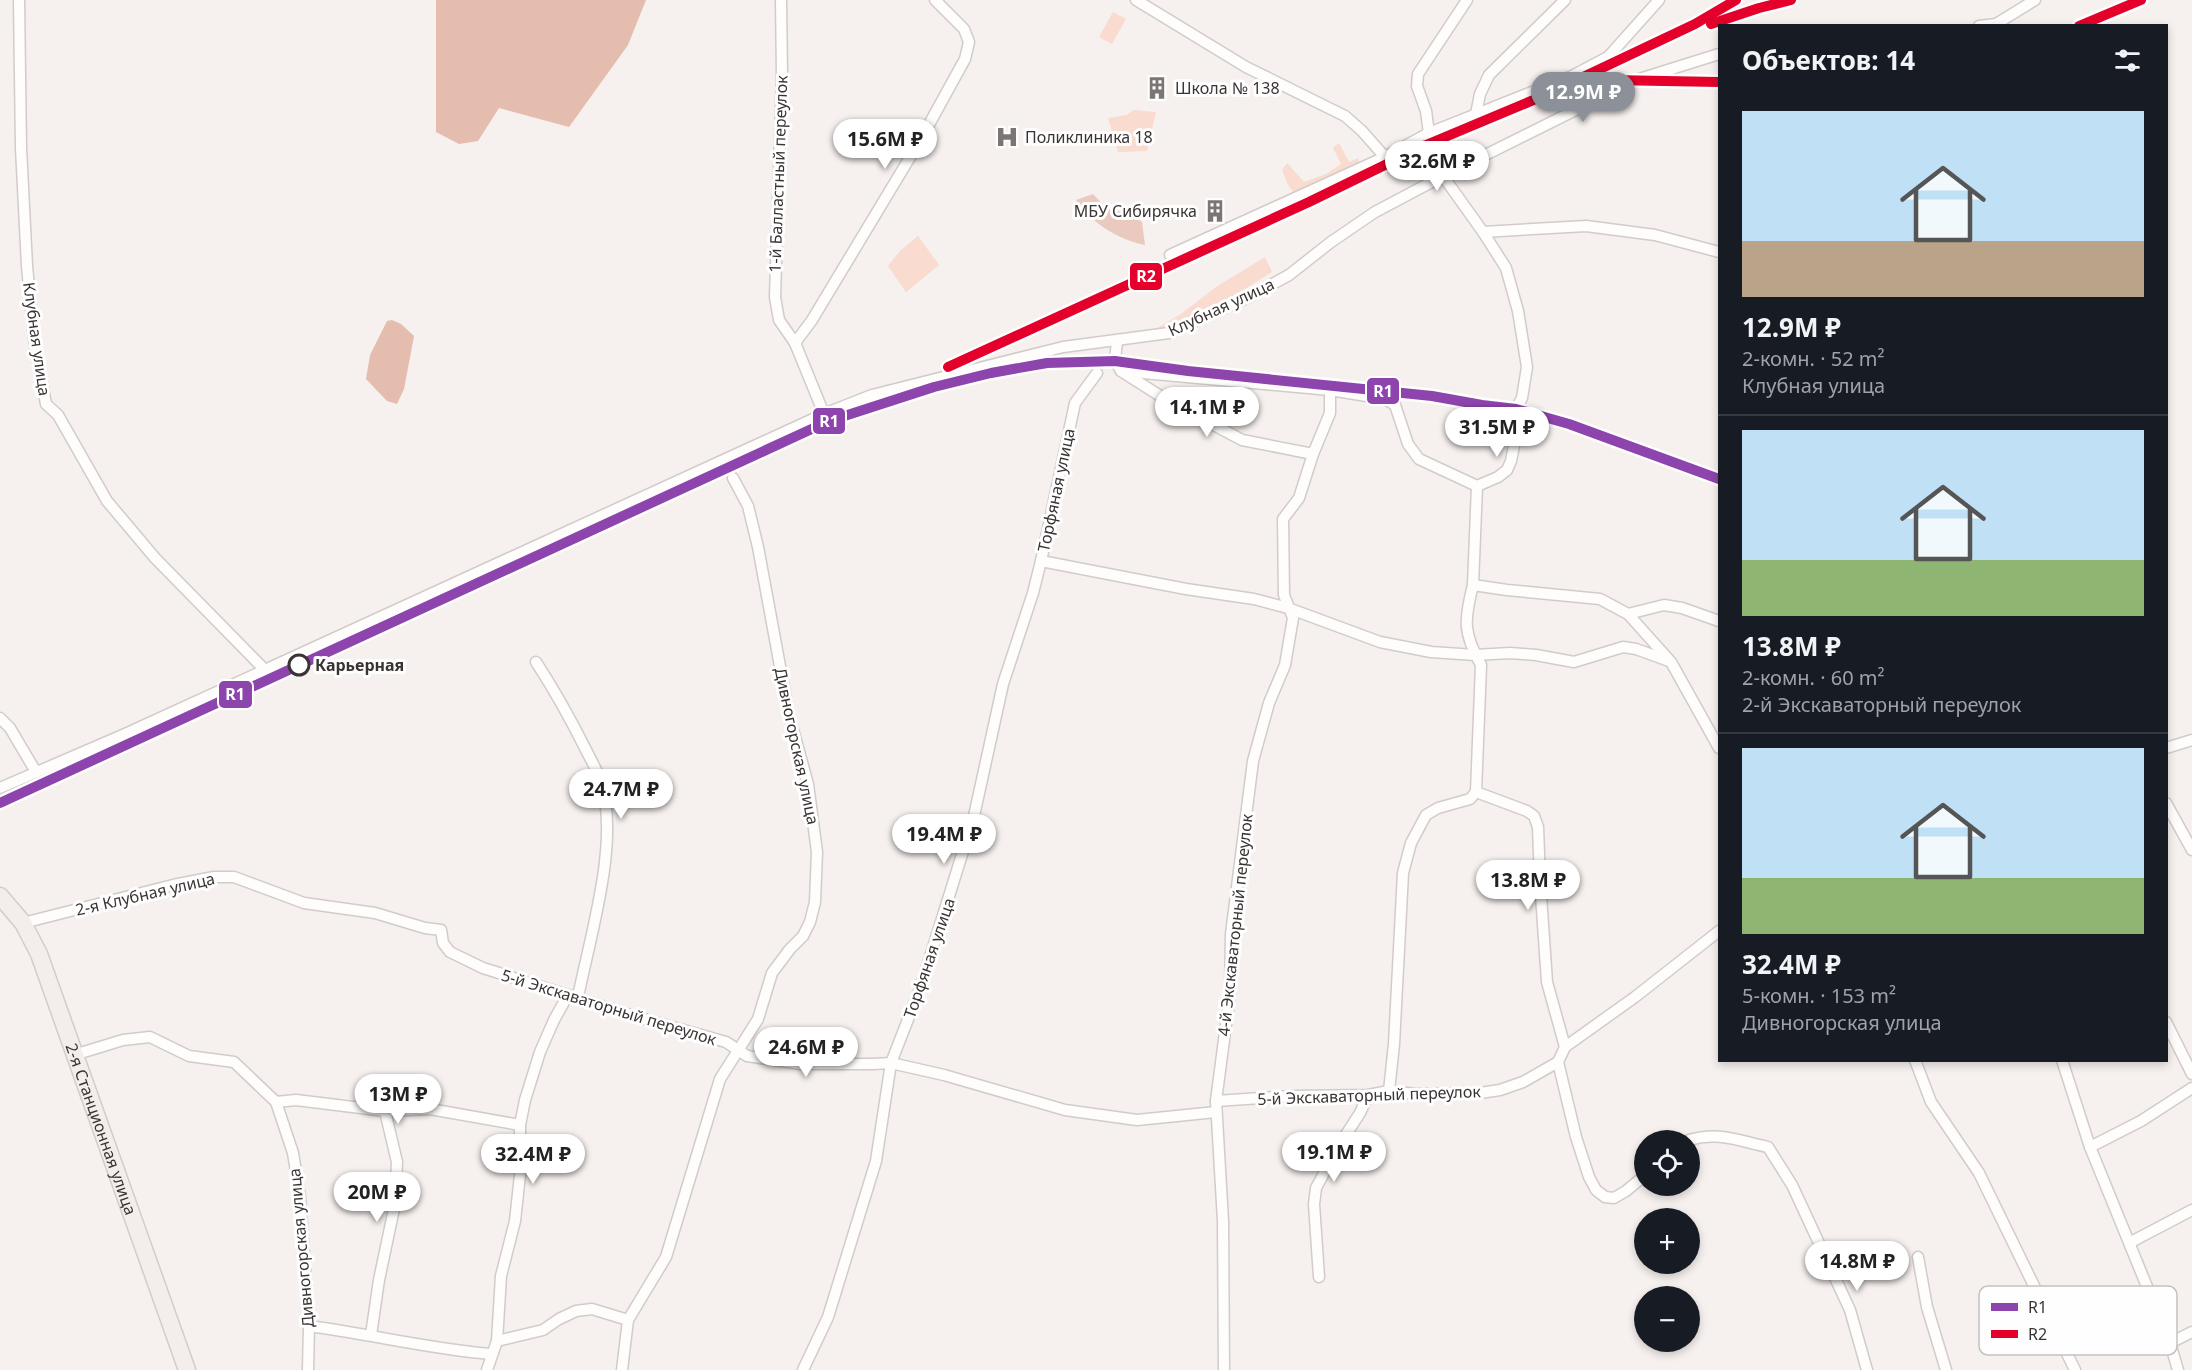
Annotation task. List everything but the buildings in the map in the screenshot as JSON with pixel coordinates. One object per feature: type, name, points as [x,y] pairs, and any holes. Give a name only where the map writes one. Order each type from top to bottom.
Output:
[{"type":"main road","name":"2-я Станционная улица","points":[[0,896],[23,923],[39,954],[187,1370]]},
{"type":"street","name":"Клубная улица","points":[[19,0],[21,148],[27,266],[34,339],[46,404],[58,415],[107,501],[155,558],[264,669]]},
{"type":"street","name":"1-й Балластный переулок","points":[[781,0],[782,75],[775,297],[779,320],[795,343],[824,414]]},
{"type":"street","points":[[795,343],[812,320],[921,139],[965,59],[969,42],[964,29],[935,0]]},
{"type":"street","points":[[1136,0],[1246,67],[1345,116],[1385,157]]},
{"type":"street","points":[[1121,371],[1330,390],[1385,399],[1395,405],[1408,444],[1419,459],[1477,486],[1498,477],[1507,470],[1517,430],[1516,409],[1522,398],[1527,367],[1518,310],[1506,268],[1443,176],[1426,145],[1428,134],[1426,111],[1417,86],[1418,74],[1467,0]]},
{"type":"street","points":[[1476,114],[1480,94],[1490,75],[1565,0]]},
{"type":"street","points":[[1170,255],[1385,157],[1428,134],[1572,76],[1608,57],[1659,0]]},
{"type":"street","points":[[1996,24],[2035,0]]},
{"type":"street","name":"Клубная улица","points":[[0,788],[125,734],[824,414],[872,395],[1063,347],[1169,333],[1249,297],[1289,275],[1330,242],[1375,212],[1443,176],[1636,80],[1718,54]]},
{"type":"street","points":[[1483,232],[1586,226],[1655,235],[1718,252]]},
{"type":"street","points":[[1117,341],[1115,361],[1121,371],[1156,394],[1242,440],[1313,454]]},
{"type":"street","name":"Торфяная улица","points":[[803,1370],[828,1317],[876,1161],[891,1063],[921,986],[974,816],[1003,684],[1033,593],[1041,561],[1075,403],[1097,373]]},
{"type":"street","name":"4-й Экскаваторный переулок","points":[[1224,1370],[1223,1221],[1216,1106],[1230,994],[1231,934],[1253,761],[1269,703],[1285,665],[1293,618],[1284,596],[1283,519],[1299,498],[1330,412],[1330,390]]},
{"type":"street","name":"Дивногорская улица","points":[[622,1370],[628,1320],[666,1257],[720,1079],[758,1019],[772,973],[803,936],[810,922],[815,902],[817,852],[808,784],[789,716],[758,547],[748,506],[733,478]]},
{"type":"street","points":[[1389,1091],[1394,1044],[1403,873],[1411,843],[1426,815],[1438,808],[1470,799],[1476,792],[1481,665],[1467,636],[1469,603],[1473,585],[1477,486]]},
{"type":"street","points":[[1041,561],[1186,589],[1254,599],[1288,608],[1380,642],[1431,652],[1475,655],[1510,653],[1574,662],[1623,648],[1636,649],[1671,662]]},
{"type":"street","points":[[1473,585],[1600,599],[1628,615],[1671,662],[1718,746]]},
{"type":"street","points":[[1628,615],[1664,605],[1682,608],[1718,621]]},
{"type":"street","points":[[487,1370],[496,1341],[501,1276],[515,1221],[520,1125],[525,1100],[540,1052],[554,1020],[573,996],[598,904],[608,836],[607,809],[600,780],[568,713],[536,662]]},
{"type":"street","points":[[0,718],[10,728],[36,772]]},
{"type":"street","points":[[2168,747],[2192,740]]},
{"type":"street","points":[[1476,792],[1527,811],[1533,816],[1538,827],[1547,982],[1565,1047]]},
{"type":"street","points":[[2168,807],[2192,850]]},
{"type":"street","name":"2-я Клубная улица","points":[[23,923],[173,885],[214,877],[234,877],[304,903],[375,913],[425,928],[441,930]]},
{"type":"street","name":"5-й Экскаваторный переулок","points":[[441,930],[443,943],[450,952],[483,968],[637,1017],[726,1042],[747,1056],[800,1064],[873,1065],[891,1063],[944,1075],[1065,1110],[1137,1120],[1291,1096],[1368,1095],[1389,1091],[1416,1094],[1480,1093],[1500,1090],[1523,1082],[1558,1062]]},
{"type":"street","points":[[1634,1184],[1614,1198],[1605,1197],[1596,1190],[1589,1178],[1576,1137],[1558,1062],[1565,1047],[1635,997],[1718,932]]},
{"type":"street","points":[[2168,1026],[2192,1074]]},
{"type":"street","name":"Дивногорская улица","points":[[74,1056],[123,1040],[150,1037],[189,1056],[234,1062],[276,1102],[293,1153],[300,1197],[309,1326],[308,1370]]},
{"type":"street","points":[[1916,1062],[1931,1102],[1978,1173],[2034,1286]]},
{"type":"street","points":[[2063,1062],[2090,1147],[2148,1286]]},
{"type":"street","points":[[2090,1147],[2141,1121],[2192,1088]]},
{"type":"street","points":[[1319,1277],[1314,1204],[1316,1188],[1360,1113],[1368,1095]]},
{"type":"street","points":[[276,1102],[296,1100],[385,1111],[430,1109],[520,1125]]},
{"type":"street","points":[[371,1335],[379,1280],[395,1204],[397,1162],[385,1111]]},
{"type":"street","points":[[1700,1137],[1706,1135],[1726,1137],[1768,1147],[1792,1185],[1850,1310],[1868,1370]]},
{"type":"street","points":[[2131,1242],[2192,1210]]},
{"type":"street","points":[[1918,1257],[1927,1307],[1946,1370]]},
{"type":"street","points":[[496,1341],[543,1330],[576,1311],[592,1309],[628,1320]]},
{"type":"street","points":[[309,1326],[454,1351],[491,1354]]},
{"type":"street","points":[[2177,1340],[2192,1332]]},
{"type":"street","points":[[2068,1355],[2075,1370]]},
{"type":"street","points":[[2174,1355],[2178,1370]]},
{"type":"shaded area","points":[[436,0],[646,0],[628,45],[569,127],[499,108],[478,141],[459,144],[436,132]]},
{"type":"shaded area","points":[[1113,12],[1126,19],[1112,44],[1099,37]]},
{"type":"shaded area","points":[[1133,110],[1156,112],[1147,151],[1118,152],[1108,118],[1127,115]]},
{"type":"shaded area","points":[[1339,143],[1349,162],[1358,158],[1359,163],[1296,196],[1288,185],[1282,170],[1287,163],[1304,182],[1326,174],[1341,164],[1333,148]]},
{"type":"shaded area","points":[[1093,194],[1106,208],[1130,214],[1142,222],[1145,245],[1116,235],[1089,216],[1076,200]]},
{"type":"shaded area","points":[[918,236],[939,265],[906,292],[888,266],[900,251]]},
{"type":"shaded area","points":[[1265,257],[1272,272],[1200,314],[1154,330],[1181,314],[1216,287]]},
{"type":"shaded area","points":[[392,320],[401,324],[414,336],[404,389],[397,404],[387,401],[366,379],[370,355],[387,321]]},
{"type":"transit line","name":"R2","points":[[948,367],[1309,202],[1426,145],[1543,96],[1695,24],[1736,0]]},
{"type":"transit line","name":"R2","points":[[1711,24],[1791,0]]},
{"type":"transit line","name":"R2","points":[[2084,24],[2141,0]]},
{"type":"transit line","name":"R2","points":[[1588,84],[1610,80],[1718,82]]},
{"type":"transit line","name":"R1","points":[[0,803],[829,421],[934,387],[991,373],[1047,363],[1115,361],[1188,371],[1432,396],[1516,409],[1569,424],[1718,479]]},
{"type":"place","name":"Школа № 138","points":[[1157,88]]},
{"type":"place","name":"Поликлиника 18","points":[[1007,137]]},
{"type":"place","name":"МБУ Сибирячка","points":[[1215,211]]},
{"type":"place","name":"Карьерная","points":[[299,665]]}]
